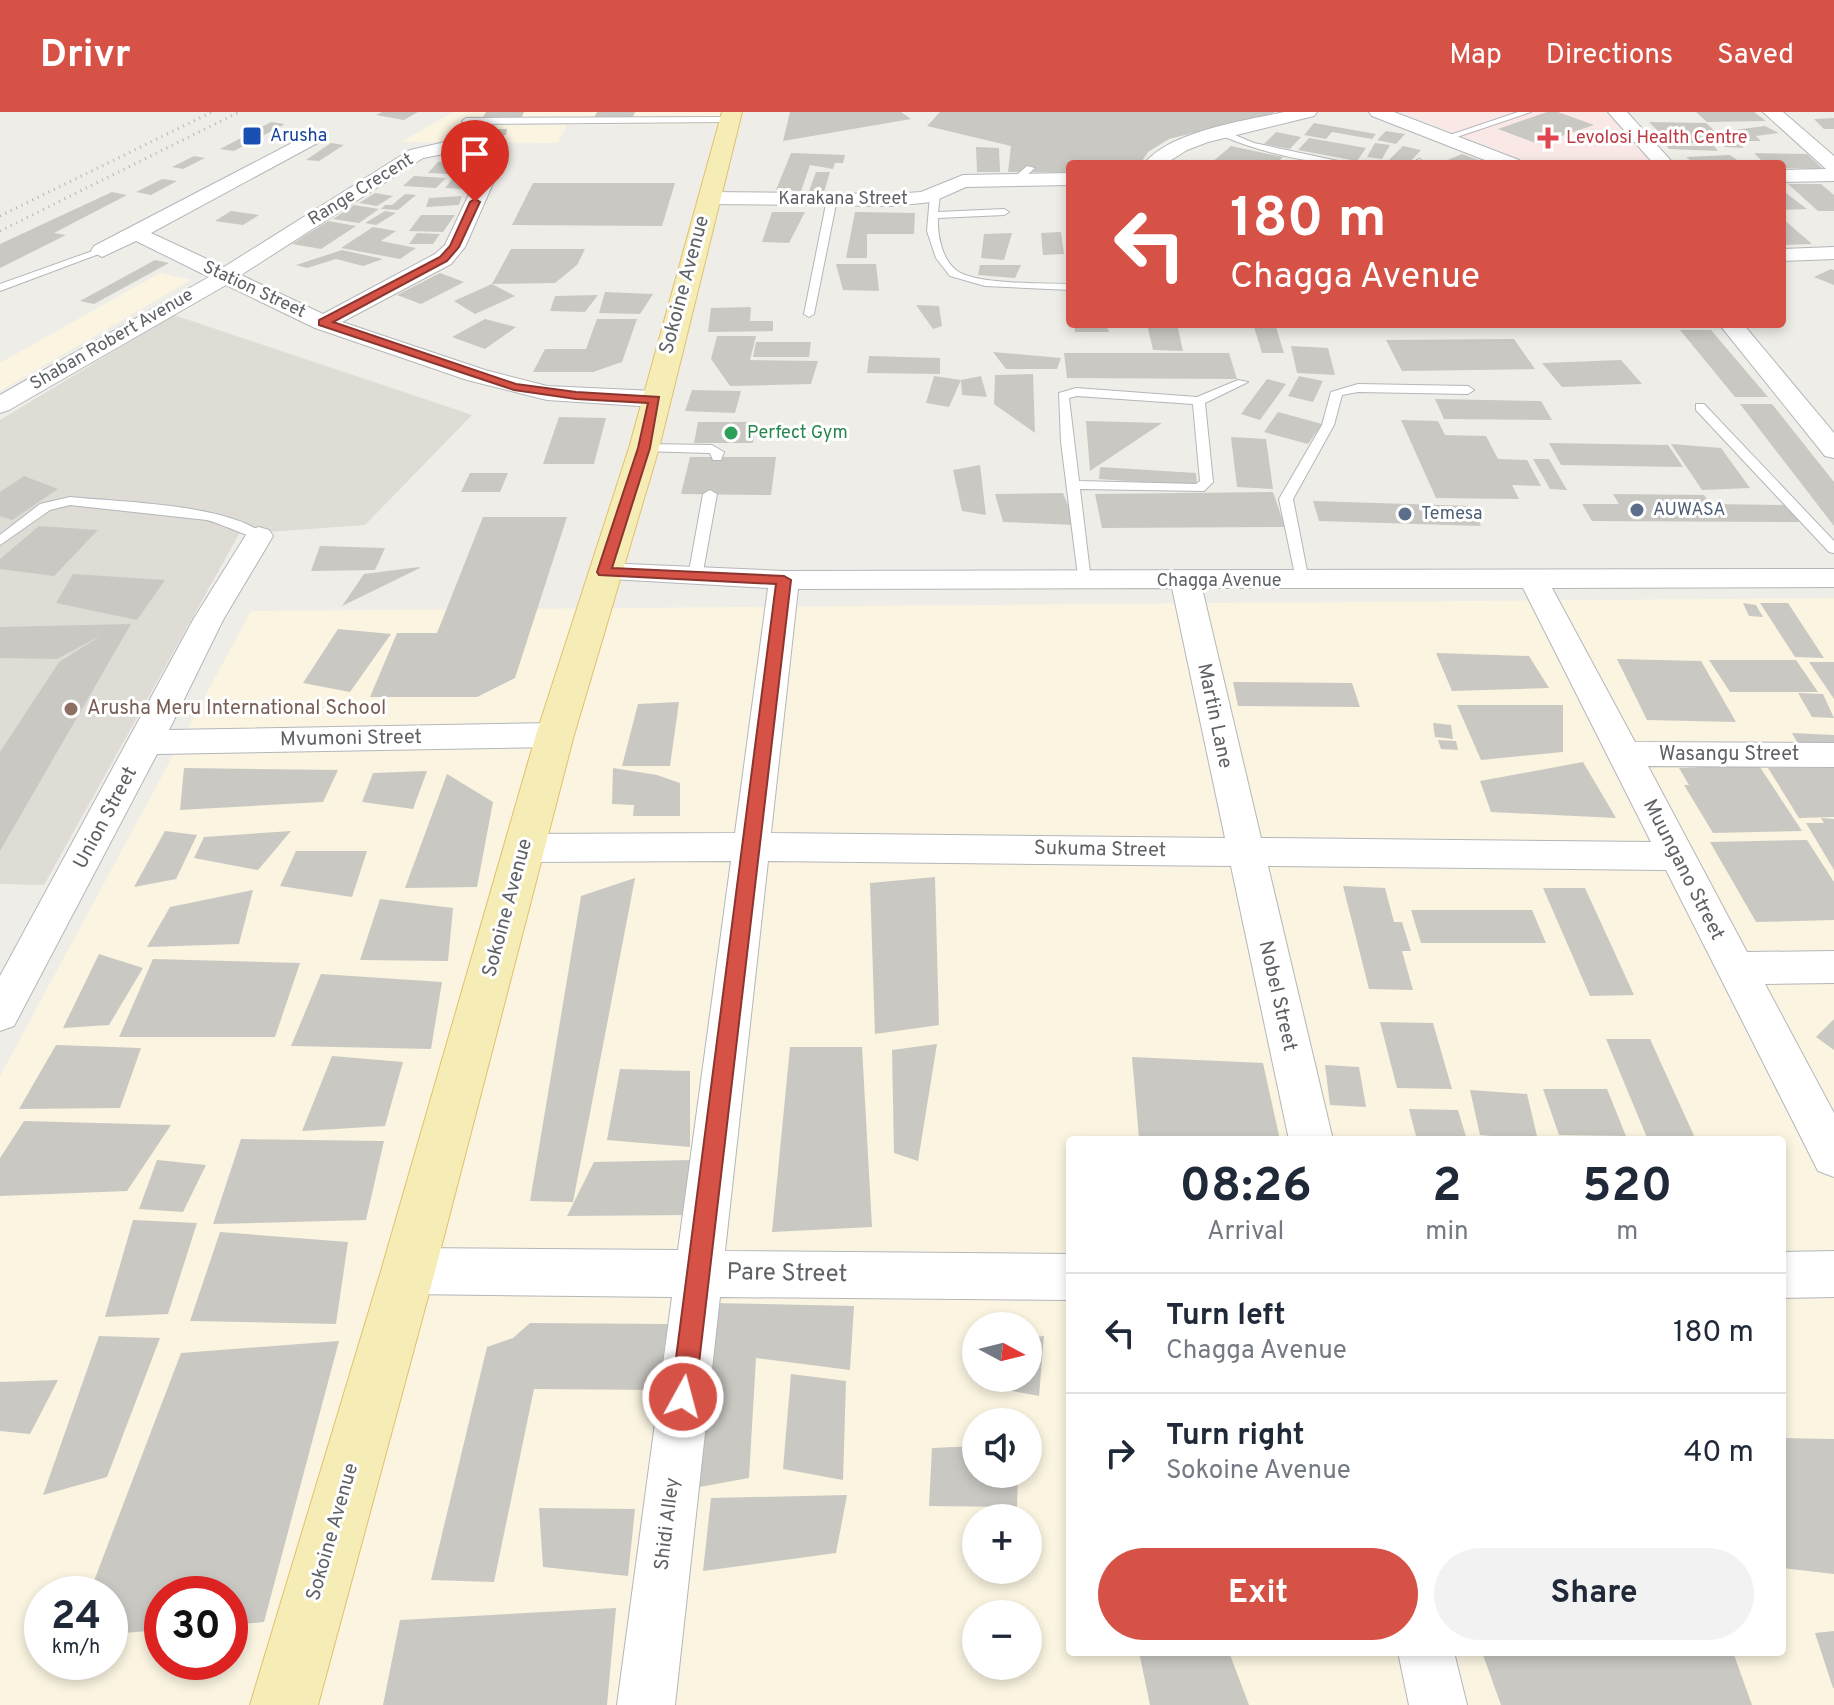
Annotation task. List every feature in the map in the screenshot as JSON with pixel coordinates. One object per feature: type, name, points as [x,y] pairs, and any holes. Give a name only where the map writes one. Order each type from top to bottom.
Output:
[{"type":"main road","name":"Sokoine Avenue","points":[[284,1705],[408,1271],[555,735],[644,448],[731,116]]},
{"type":"street","points":[[1157,160],[1172,150],[1223,133],[1308,112]]},
{"type":"street","points":[[1378,112],[1502,160]]},
{"type":"street","points":[[1617,112],[1660,160]]},
{"type":"street","points":[[1772,112],[1834,166]]},
{"type":"street","points":[[102,251],[317,136]]},
{"type":"street","name":"Range Crecent","points":[[224,277],[417,154],[454,146],[494,151],[496,156],[454,247],[443,259],[323,323]]},
{"type":"street","name":"Karakana Street","points":[[708,198],[893,200],[935,205],[963,181],[1023,174],[1066,179]]},
{"type":"street","points":[[1786,176],[1834,175]]},
{"type":"street","name":"Station Street","points":[[135,233],[323,323],[514,387],[576,396],[655,399]]},
{"type":"street","points":[[1786,255],[1834,253]]},
{"type":"street","name":"Shaban Robert Avenue","points":[[0,405],[224,277]]},
{"type":"street","points":[[1734,328],[1834,450]]},
{"type":"street","name":"Union Street","points":[[0,1014],[208,620],[259,536]]},
{"type":"street","name":"Chagga Avenue","points":[[604,572],[784,580],[1534,581],[1834,578]]},
{"type":"street","name":"Shidi Alley","points":[[646,1705],[784,580]]},
{"type":"street","name":"Martin Lane","points":[[1185,581],[1244,852]]},
{"type":"street","name":"Muungano Street","points":[[1534,581],[1834,1157]]},
{"type":"street","name":"Mvumoni Street","points":[[146,742],[555,735]]},
{"type":"street","name":"Wasangu Street","points":[[1624,754],[1834,755]]},
{"type":"street","name":"Sukuma Street","points":[[524,848],[750,847],[1676,856]]},
{"type":"street","name":"Nobel Street","points":[[1244,852],[1310,1136]]},
{"type":"street","points":[[1734,968],[1834,967]]},
{"type":"street","name":"Pare Street","points":[[408,1271],[1066,1277]]},
{"type":"street","points":[[1786,1275],[1834,1274]]},
{"type":"street","points":[[1427,1656],[1438,1705]]},
{"type":"lane","points":[[1445,138],[1527,112]]},
{"type":"lane","points":[[466,121],[731,116]]},
{"type":"lane","points":[[1223,133],[1252,145],[1327,160]]},
{"type":"lane","points":[[809,314],[832,199]]},
{"type":"lane","points":[[1004,212],[935,205],[932,231],[941,258],[954,274],[985,283],[1066,287]]},
{"type":"lane","points":[[0,288],[102,251]]},
{"type":"lane","points":[[1084,581],[1074,485],[1066,447],[1063,396],[1076,392],[1199,401],[1242,382]]},
{"type":"lane","points":[[1302,581],[1286,499],[1328,425],[1337,392],[1358,388],[1468,390]]},
{"type":"lane","points":[[1074,485],[1199,488],[1207,482],[1199,401]]},
{"type":"lane","points":[[1700,407],[1834,549]]},
{"type":"lane","points":[[644,448],[712,449],[718,452],[717,457]]},
{"type":"lane","points":[[695,577],[710,494]]},
{"type":"lane","points":[[0,541],[45,507],[70,501],[207,516],[233,522],[259,536]]},
{"type":"shaded area","points":[[453,112],[728,112],[725,124],[567,125],[558,143],[401,142]]},
{"type":"shaded area","name":"Levolosi Health Centre","points":[[1402,112],[1605,112],[1650,160],[1523,160]]},
{"type":"shaded area","points":[[160,273],[191,280],[0,391],[0,363]]},
{"type":"shaded area","name":"Arusha Meru International School","points":[[174,315],[472,415],[365,525],[239,534],[44,885],[0,884],[0,420]]},
{"type":"shaded area","points":[[1834,598],[1834,1705],[0,1705],[0,1076],[251,611]]},
{"type":"building","points":[[382,112],[418,112],[404,120],[376,115]]},
{"type":"building","points":[[486,112],[524,112],[521,119],[483,117]]},
{"type":"building","points":[[597,112],[635,112],[632,119],[594,118]]},
{"type":"building","points":[[790,112],[901,112],[911,119],[783,141]]},
{"type":"building","points":[[940,112],[1274,112],[1169,139],[1148,152],[1143,160],[1066,160],[1066,172],[1008,172],[1011,146],[927,126]]},
{"type":"building","points":[[1547,112],[1558,112],[1594,125],[1538,144],[1498,129]]},
{"type":"building","points":[[1696,112],[1754,112],[1766,121],[1707,122]]},
{"type":"building","points":[[1834,118],[1834,129],[1824,129],[1814,119]]},
{"type":"building","name":"Arusha","points":[[271,122],[285,124],[234,151],[220,149]]},
{"type":"building","points":[[1649,122],[1706,123],[1718,134],[1700,135],[1745,136],[1734,130],[1765,126],[1779,133],[1756,136],[1761,141],[1737,141],[1744,148],[1725,147],[1721,143],[1689,143],[1681,134],[1660,133]]},
{"type":"building","points":[[1314,123],[1376,134],[1372,139],[1332,132],[1326,139],[1304,135]]},
{"type":"building","points":[[459,129],[507,129],[506,135],[456,137]]},
{"type":"building","points":[[1386,131],[1405,134],[1396,144],[1377,140]]},
{"type":"building","points":[[1276,132],[1301,137],[1290,149],[1264,144]]},
{"type":"building","points":[[1309,138],[1366,148],[1358,160],[1298,150]]},
{"type":"building","points":[[1661,139],[1678,139],[1684,146],[1714,146],[1718,151],[1669,149]]},
{"type":"building","points":[[331,143],[344,145],[319,161],[306,160]]},
{"type":"building","points":[[1375,143],[1390,145],[1382,159],[1367,157]]},
{"type":"building","points":[[1231,146],[1283,157],[1280,160],[1215,160]]},
{"type":"building","points":[[1403,146],[1421,150],[1412,160],[1389,160]]},
{"type":"building","points":[[976,147],[999,148],[1000,172],[977,172]]},
{"type":"building","points":[[791,153],[845,155],[843,163],[835,163],[833,169],[810,165],[801,191],[776,190]]},
{"type":"building","points":[[1754,153],[1807,154],[1823,169],[1786,168],[1786,160],[1761,160]]},
{"type":"building","points":[[1462,154],[1478,160],[1448,160]]},
{"type":"building","points":[[1730,155],[1737,160],[1690,160],[1686,157]]},
{"type":"building","points":[[194,156],[205,158],[183,169],[172,167]]},
{"type":"building","points":[[438,162],[476,164],[467,175],[428,173]]},
{"type":"building","points":[[816,172],[830,172],[824,192],[809,191]]},
{"type":"building","points":[[414,176],[446,178],[436,188],[403,186]]},
{"type":"building","points":[[454,177],[472,177],[464,189],[445,188]]},
{"type":"building","points":[[162,179],[177,181],[151,195],[136,192]]},
{"type":"building","points":[[533,183],[675,183],[662,226],[512,225]]},
{"type":"building","points":[[1788,184],[1821,184],[1834,195],[1834,211],[1818,211]]},
{"type":"building","points":[[112,192],[127,195],[54,233],[66,235],[0,268],[0,244]]},
{"type":"building","points":[[375,193],[393,196],[377,206],[359,203]]},
{"type":"building","points":[[1786,193],[1807,209],[1786,210]]},
{"type":"building","points":[[405,194],[416,195],[398,210],[381,209],[392,205]]},
{"type":"building","points":[[462,196],[459,205],[426,207],[429,198]]},
{"type":"building","points":[[354,205],[379,209],[359,223],[333,219]]},
{"type":"building","points":[[231,211],[259,215],[243,225],[215,221]]},
{"type":"building","points":[[385,211],[396,213],[376,225],[365,223]]},
{"type":"building","points":[[772,212],[805,212],[789,243],[762,242]]},
{"type":"building","points":[[855,212],[915,213],[914,234],[867,234],[867,258],[846,258]]},
{"type":"building","points":[[421,215],[455,215],[443,232],[409,231]]},
{"type":"building","points":[[328,221],[356,226],[321,249],[292,244]]},
{"type":"building","points":[[1786,221],[1812,244],[1786,245]]},
{"type":"building","points":[[373,227],[396,231],[381,241],[416,248],[400,259],[341,248]]},
{"type":"building","points":[[1061,232],[1064,254],[1043,255],[1041,233]]},
{"type":"building","points":[[417,233],[440,234],[433,244],[409,244]]},
{"type":"building","points":[[1012,233],[1004,260],[981,258],[984,234]]},
{"type":"building","points":[[511,249],[585,249],[577,265],[555,283],[492,284]]},
{"type":"building","points":[[342,250],[383,259],[363,266],[336,259],[307,268],[296,265]]},
{"type":"building","points":[[155,260],[169,263],[94,304],[80,301]]},
{"type":"building","points":[[836,264],[876,264],[879,291],[843,290]]},
{"type":"building","points":[[980,265],[1021,265],[1015,278],[978,275]]},
{"type":"building","points":[[1834,270],[1834,285],[1814,277]]},
{"type":"building","points":[[440,273],[464,282],[421,304],[397,295]]},
{"type":"building","points":[[492,284],[515,296],[475,314],[454,301]]},
{"type":"building","points":[[605,292],[653,294],[640,314],[599,313]]},
{"type":"building","points":[[598,295],[585,312],[550,311],[555,296]]},
{"type":"building","points":[[916,305],[939,306],[942,326],[933,329]]},
{"type":"building","points":[[751,307],[750,321],[773,321],[773,331],[708,332],[711,308]]},
{"type":"building","points":[[485,319],[516,327],[485,349],[452,337]]},
{"type":"building","points":[[597,319],[637,319],[622,362],[593,372],[533,372],[545,349],[586,349]]},
{"type":"building","points":[[1074,328],[1108,328],[1109,332],[1075,332]]},
{"type":"building","points":[[1148,328],[1178,328],[1183,351],[1153,350]]},
{"type":"building","points":[[1254,328],[1276,328],[1284,353],[1262,353]]},
{"type":"building","points":[[1680,330],[1711,330],[1768,397],[1735,397]]},
{"type":"building","points":[[717,336],[756,336],[750,360],[818,361],[811,384],[730,386],[711,359]]},
{"type":"building","points":[[1514,339],[1535,369],[1402,371],[1386,340]]},
{"type":"building","points":[[756,342],[811,342],[809,357],[753,357]]},
{"type":"building","points":[[1291,346],[1328,348],[1335,375],[1297,373]]},
{"type":"building","points":[[993,352],[1061,358],[1057,369],[1006,369]]},
{"type":"building","points":[[1064,353],[1229,353],[1237,379],[1067,378]]},
{"type":"building","points":[[869,356],[940,358],[940,374],[867,373]]},
{"type":"building","points":[[1621,360],[1642,384],[1562,387],[1542,363]]},
{"type":"building","points":[[1033,374],[1035,433],[994,404],[995,375]]},
{"type":"building","points":[[934,376],[961,380],[949,407],[926,403]]},
{"type":"building","points":[[981,376],[987,397],[962,395],[961,380]]},
{"type":"building","points":[[1299,376],[1323,381],[1313,402],[1288,396]]},
{"type":"building","points":[[1267,379],[1286,384],[1260,420],[1241,414]]},
{"type":"building","points":[[692,390],[741,391],[735,413],[685,411]]},
{"type":"building","points":[[1435,399],[1541,401],[1552,420],[1444,419]]},
{"type":"building","points":[[1740,404],[1772,404],[1834,482],[1834,526]]},
{"type":"building","points":[[1278,412],[1322,424],[1308,444],[1264,432]]},
{"type":"building","points":[[559,417],[606,418],[594,464],[543,464]]},
{"type":"building","points":[[1401,420],[1438,421],[1445,435],[1486,436],[1498,459],[1527,460],[1541,486],[1512,485],[1519,499],[1436,498]]},
{"type":"building","points":[[1086,421],[1162,423],[1090,471]]},
{"type":"building","points":[[698,422],[756,422],[753,443],[694,443]]},
{"type":"building","points":[[1231,437],[1266,439],[1273,489],[1237,487]]},
{"type":"building","points":[[1549,443],[1668,445],[1683,467],[1561,465]]},
{"type":"building","points":[[1671,444],[1721,448],[1750,488],[1702,490]]},
{"type":"building","points":[[690,457],[776,457],[771,495],[681,494]]},
{"type":"building","points":[[1533,459],[1549,459],[1567,490],[1550,489]]},
{"type":"building","points":[[980,465],[986,515],[962,511],[953,470]]},
{"type":"building","points":[[1100,467],[1196,473],[1197,486],[1099,479]]},
{"type":"building","points":[[470,473],[508,473],[500,492],[461,492]]},
{"type":"building","points":[[24,476],[58,489],[12,520],[0,516],[0,492]]},
{"type":"building","points":[[1273,492],[1285,527],[1102,528],[1095,494]]},
{"type":"building","points":[[1063,493],[1076,525],[1003,522],[995,494]]},
{"type":"building","points":[[1613,494],[1704,495],[1711,504],[1788,505],[1802,522],[1592,521],[1582,504],[1619,504]]},
{"type":"building","points":[[1313,501],[1472,506],[1481,526],[1319,521]]},
{"type":"building","points":[[483,517],[567,517],[515,678],[477,697],[370,697],[397,633],[437,633]]},
{"type":"building","points":[[39,526],[98,530],[54,576],[0,569],[0,559]]},
{"type":"building","points":[[320,546],[385,548],[375,570],[311,571]]},
{"type":"building","points":[[420,568],[342,606],[364,574]]},
{"type":"building","points":[[73,574],[165,580],[137,620],[56,603]]},
{"type":"building","points":[[1743,603],[1756,605],[1763,617],[1749,616]]},
{"type":"building","points":[[1760,603],[1788,603],[1824,658],[1795,657]]},
{"type":"building","points":[[131,624],[0,851],[0,752],[59,662],[102,635],[57,659],[0,658],[0,627]]},
{"type":"building","points":[[338,629],[391,634],[350,692],[303,683]]},
{"type":"building","points":[[1436,653],[1529,656],[1549,688],[1452,691]]},
{"type":"building","points":[[1617,659],[1701,661],[1736,722],[1647,720]]},
{"type":"building","points":[[1709,660],[1796,660],[1818,692],[1730,692]]},
{"type":"building","points":[[1809,662],[1834,662],[1834,699]]},
{"type":"building","points":[[1233,682],[1352,683],[1360,707],[1238,706]]},
{"type":"building","points":[[1798,693],[1823,694],[1834,718],[1812,717]]},
{"type":"building","points":[[679,702],[670,766],[622,766],[638,704]]},
{"type":"building","points":[[1457,705],[1563,705],[1563,752],[1481,760]]},
{"type":"building","points":[[1433,723],[1451,725],[1453,739],[1435,737]]},
{"type":"building","points":[[1792,733],[1834,735],[1834,743],[1797,742]]},
{"type":"building","points":[[1438,740],[1456,741],[1458,750],[1441,749]]},
{"type":"building","points":[[1756,761],[1802,831],[1713,833],[1684,785],[1689,785],[1679,768],[1702,767],[1699,763]]},
{"type":"building","points":[[1583,762],[1616,818],[1491,812],[1480,781]]},
{"type":"building","points":[[184,768],[338,770],[323,802],[180,810]]},
{"type":"building","points":[[613,768],[657,775],[680,783],[680,816],[633,816],[634,805],[612,804]]},
{"type":"building","points":[[1768,768],[1834,768],[1834,817],[1799,818]]},
{"type":"building","points":[[427,771],[413,809],[362,802],[373,773]]},
{"type":"building","points":[[447,774],[493,802],[477,887],[405,888]]},
{"type":"building","points":[[1821,818],[1834,819],[1834,870],[1806,823],[1824,823]]},
{"type":"building","points":[[165,831],[197,835],[176,879],[134,887]]},
{"type":"building","points":[[291,831],[258,870],[194,858],[204,837]]},
{"type":"building","points":[[1807,840],[1834,882],[1834,920],[1756,922],[1710,842]]},
{"type":"building","points":[[296,851],[367,851],[352,897],[280,886]]},
{"type":"building","points":[[935,877],[939,1025],[875,1034],[870,883]]},
{"type":"building","points":[[635,878],[573,1202],[530,1201],[581,896]]},
{"type":"building","points":[[1343,886],[1385,888],[1394,922],[1402,922],[1411,951],[1402,951],[1413,990],[1369,989]]},
{"type":"building","points":[[1543,888],[1585,888],[1634,995],[1590,996]]},
{"type":"building","points":[[253,890],[239,944],[147,947],[170,907]]},
{"type":"building","points":[[380,899],[453,908],[448,961],[360,960]]},
{"type":"building","points":[[1411,910],[1532,910],[1546,943],[1421,943]]},
{"type":"building","points":[[99,954],[143,968],[109,1025],[63,1028]]},
{"type":"building","points":[[153,959],[300,963],[275,1037],[119,1037]]},
{"type":"building","points":[[321,974],[442,982],[431,1049],[291,1046]]},
{"type":"building","points":[[1834,1019],[1834,1050],[1816,1037]]},
{"type":"building","points":[[1380,1022],[1433,1023],[1452,1089],[1397,1088]]},
{"type":"building","points":[[1606,1039],[1650,1039],[1694,1136],[1646,1136]]},
{"type":"building","points":[[937,1044],[918,1161],[894,1153],[892,1050]]},
{"type":"building","points":[[56,1045],[141,1048],[120,1108],[19,1109]]},
{"type":"building","points":[[790,1047],[862,1047],[872,1227],[772,1232]]},
{"type":"building","points":[[332,1056],[403,1062],[385,1126],[302,1131]]},
{"type":"building","points":[[1132,1057],[1263,1063],[1279,1136],[1139,1136]]},
{"type":"building","points":[[1325,1065],[1359,1067],[1366,1107],[1330,1105]]},
{"type":"building","points":[[620,1069],[690,1071],[690,1147],[607,1140]]},
{"type":"building","points":[[1543,1089],[1607,1089],[1626,1136],[1559,1135]]},
{"type":"building","points":[[1470,1090],[1527,1094],[1537,1136],[1480,1135]]},
{"type":"building","points":[[1409,1109],[1458,1110],[1466,1136],[1416,1136]]},
{"type":"building","points":[[24,1121],[171,1125],[127,1191],[0,1196],[0,1158]]},
{"type":"building","points":[[241,1139],[384,1141],[366,1220],[213,1224]]},
{"type":"building","points":[[157,1160],[206,1165],[183,1212],[139,1209]]},
{"type":"building","points":[[692,1160],[687,1215],[567,1216],[594,1162]]},
{"type":"building","points":[[133,1220],[197,1223],[168,1314],[105,1317]]},
{"type":"building","points":[[220,1232],[348,1242],[336,1324],[190,1321]]},
{"type":"building","points":[[713,1303],[854,1306],[850,1370],[756,1358],[749,1478],[694,1488]]},
{"type":"building","points":[[530,1323],[668,1324],[658,1390],[534,1389],[494,1582],[431,1580],[487,1347],[513,1338]]},
{"type":"building","points":[[99,1336],[160,1338],[107,1477],[43,1495]]},
{"type":"building","points":[[339,1341],[264,1622],[248,1623],[248,1576],[144,1576],[144,1631],[128,1633],[128,1576],[96,1576],[181,1353]]},
{"type":"building","points":[[791,1374],[846,1381],[843,1480],[783,1469]]},
{"type":"building","points":[[58,1380],[30,1434],[0,1431],[0,1382]]},
{"type":"building","points":[[1018,1392],[1039,1392],[1039,1396]]},
{"type":"building","points":[[1786,1438],[1834,1439],[1834,1574],[1786,1568]]},
{"type":"building","points":[[962,1447],[962,1488],[1018,1488],[1017,1504],[929,1506],[932,1448]]},
{"type":"building","points":[[847,1495],[836,1553],[703,1571],[711,1498]]},
{"type":"building","points":[[539,1508],[635,1509],[628,1576],[543,1567]]},
{"type":"building","points":[[616,1608],[607,1705],[383,1705],[400,1620]]},
{"type":"building","points":[[1834,1631],[1834,1688],[1833,1688],[1815,1633]]},
{"type":"building","points":[[1140,1656],[1231,1656],[1249,1705],[1150,1705]]},
{"type":"building","points":[[1483,1656],[1734,1656],[1752,1705],[1501,1705]]},
{"type":"railway","points":[[0,216],[212,112]]},
{"type":"railway","points":[[0,231],[239,112]]},
{"type":"place","name":"Arusha","points":[[252,136]]},
{"type":"place","name":"Levolosi Health Centre","points":[[1548,138]]},
{"type":"place","name":"Perfect Gym","points":[[731,433]]},
{"type":"place","name":"AUWASA","points":[[1637,510]]},
{"type":"place","name":"Temesa","points":[[1405,514]]},
{"type":"place","name":"Arusha Meru International School","points":[[71,709]]},
{"type":"route","points":[[475,202],[454,247],[443,259],[430,269],[323,323],[514,387],[576,396],[655,399],[644,448],[604,572],[784,580],[683,1397]]}]
